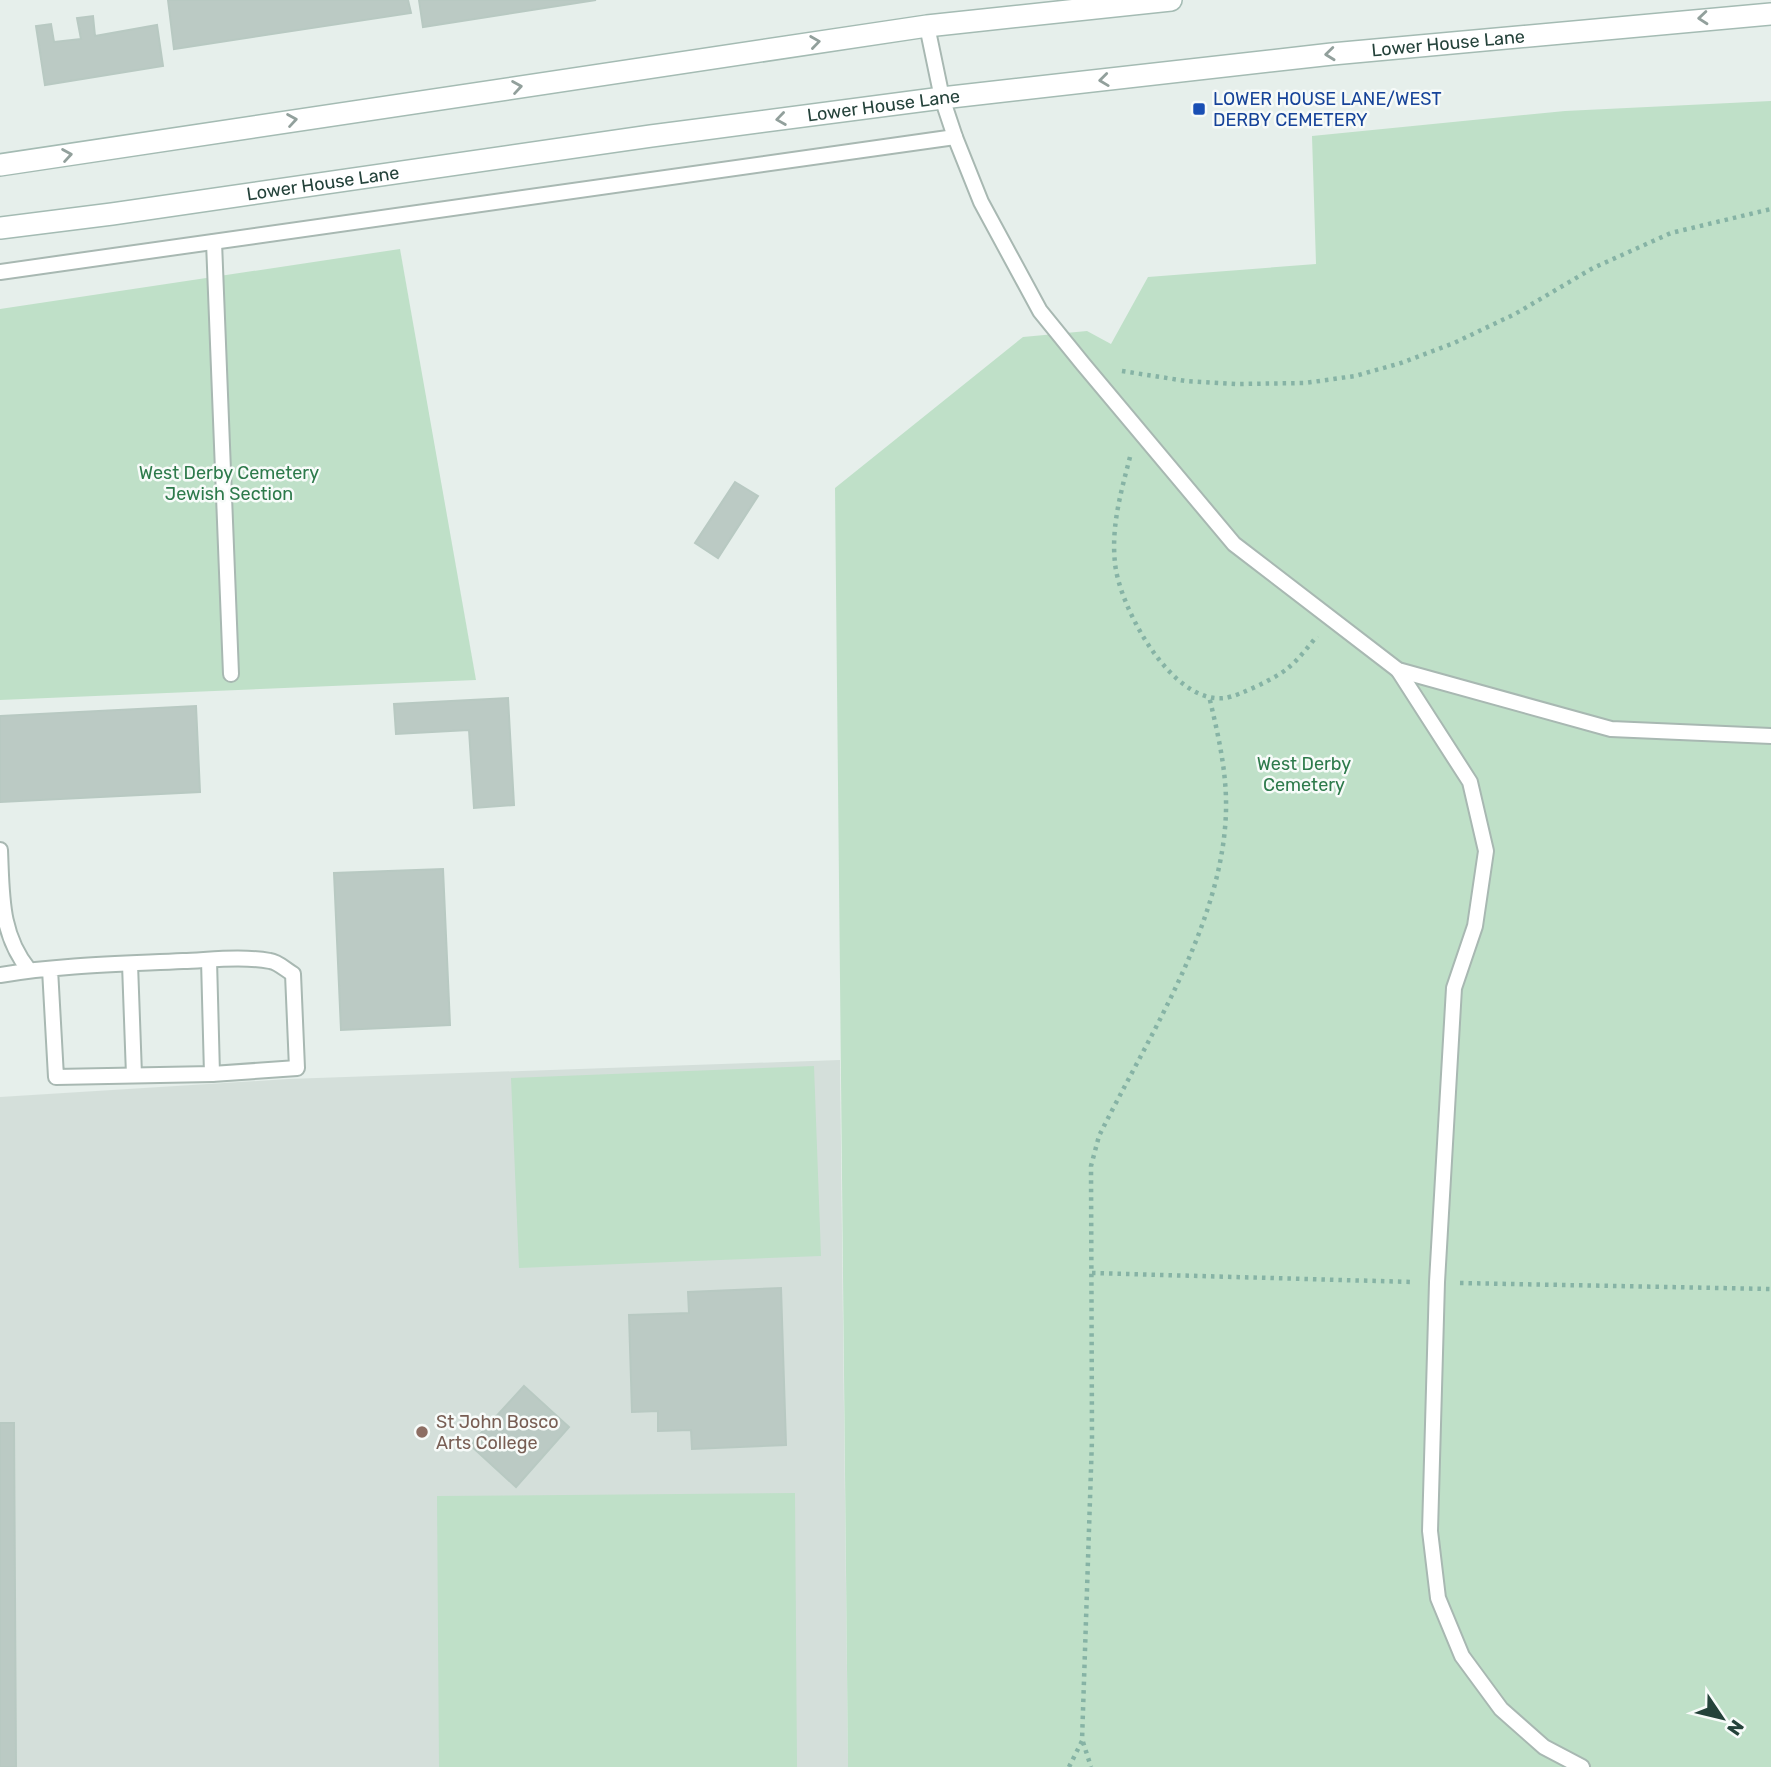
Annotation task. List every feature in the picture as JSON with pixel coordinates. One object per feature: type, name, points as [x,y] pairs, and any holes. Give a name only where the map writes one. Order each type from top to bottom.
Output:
[{"type":"street","points":[[0,166],[927,26],[1171,0]]},
{"type":"street","name":"Lower House Lane","points":[[0,228],[942,98],[1346,52],[1771,14]]},
{"type":"lane","points":[[927,26],[942,98],[955,137],[981,202],[1040,311],[1234,544],[1398,670],[1470,782],[1486,851],[1475,926],[1454,988],[1437,1282],[1430,1531],[1438,1598],[1462,1656],[1501,1709],[1544,1747],[1582,1767]]},
{"type":"lane","points":[[0,272],[955,137]]},
{"type":"lane","points":[[214,242],[231,674]]},
{"type":"lane","points":[[1398,670],[1611,729],[1771,736]]},
{"type":"lane","points":[[0,850],[6,933],[20,960],[29,970]]},
{"type":"lane","points":[[0,975],[29,970],[131,964],[209,960],[272,961],[293,974],[297,1068],[212,1074],[56,1077],[50,969]]},
{"type":"lane","points":[[209,960],[212,1074]]},
{"type":"lane","points":[[131,964],[134,1075]]},
{"type":"path","points":[[1090,373],[1119,370],[1186,381],[1237,384],[1305,383],[1354,376],[1401,363],[1454,343],[1515,314],[1593,268],[1671,233],[1771,209]]},
{"type":"path","points":[[1138,429],[1114,528],[1115,564],[1121,594],[1138,628],[1161,662],[1194,692],[1225,698],[1287,670],[1332,620]]},
{"type":"path","points":[[1091,1767],[1082,1741],[1092,1439],[1091,1166],[1099,1136],[1196,944],[1212,900],[1220,864],[1226,811],[1222,751],[1209,696]]},
{"type":"path","points":[[1069,1767],[1082,1741]]},
{"type":"shaded area","name":"St John Bosco Arts College","points":[[840,1060],[848,1767],[0,1767],[0,1097],[288,1079]]},
{"type":"green space","name":"West Derby Cemetery","points":[[1771,101],[1771,1767],[848,1767],[835,488],[1023,337],[1087,331],[1111,344],[1148,277],[1316,264],[1312,136],[1565,111]]},
{"type":"green space","name":"West Derby Cemetery Jewish Section","points":[[400,249],[476,680],[0,700],[0,309]]},
{"type":"green space","points":[[814,1066],[821,1256],[519,1268],[511,1078]]},
{"type":"green space","points":[[795,1493],[797,1767],[439,1767],[437,1496]]},
{"type":"building","points":[[168,0],[408,0],[411,13],[174,49]]},
{"type":"building","points":[[419,0],[596,0],[423,27]]},
{"type":"building","points":[[93,16],[95,36],[157,25],[163,66],[45,85],[36,26],[51,24],[54,42],[81,39],[77,18]]},
{"type":"building","points":[[735,482],[758,496],[718,558],[695,543]]},
{"type":"building","points":[[508,698],[514,805],[474,808],[469,730],[396,734],[394,704]]},
{"type":"building","points":[[196,706],[200,792],[0,802],[0,716]]},
{"type":"building","points":[[443,869],[450,1025],[341,1030],[334,873]]},
{"type":"building","points":[[781,1288],[786,1445],[692,1449],[691,1430],[658,1431],[658,1411],[632,1412],[629,1315],[689,1313],[688,1292]]},
{"type":"building","points":[[524,1386],[569,1427],[516,1487],[470,1445]]},
{"type":"building","points":[[0,1423],[14,1423],[16,1767],[0,1767]]},
{"type":"place","name":"LOWER HOUSE LANE/WEST DERBY CEMETERY","points":[[1199,109]]},
{"type":"place","name":"St John Bosco Arts College","points":[[422,1432]]}]
